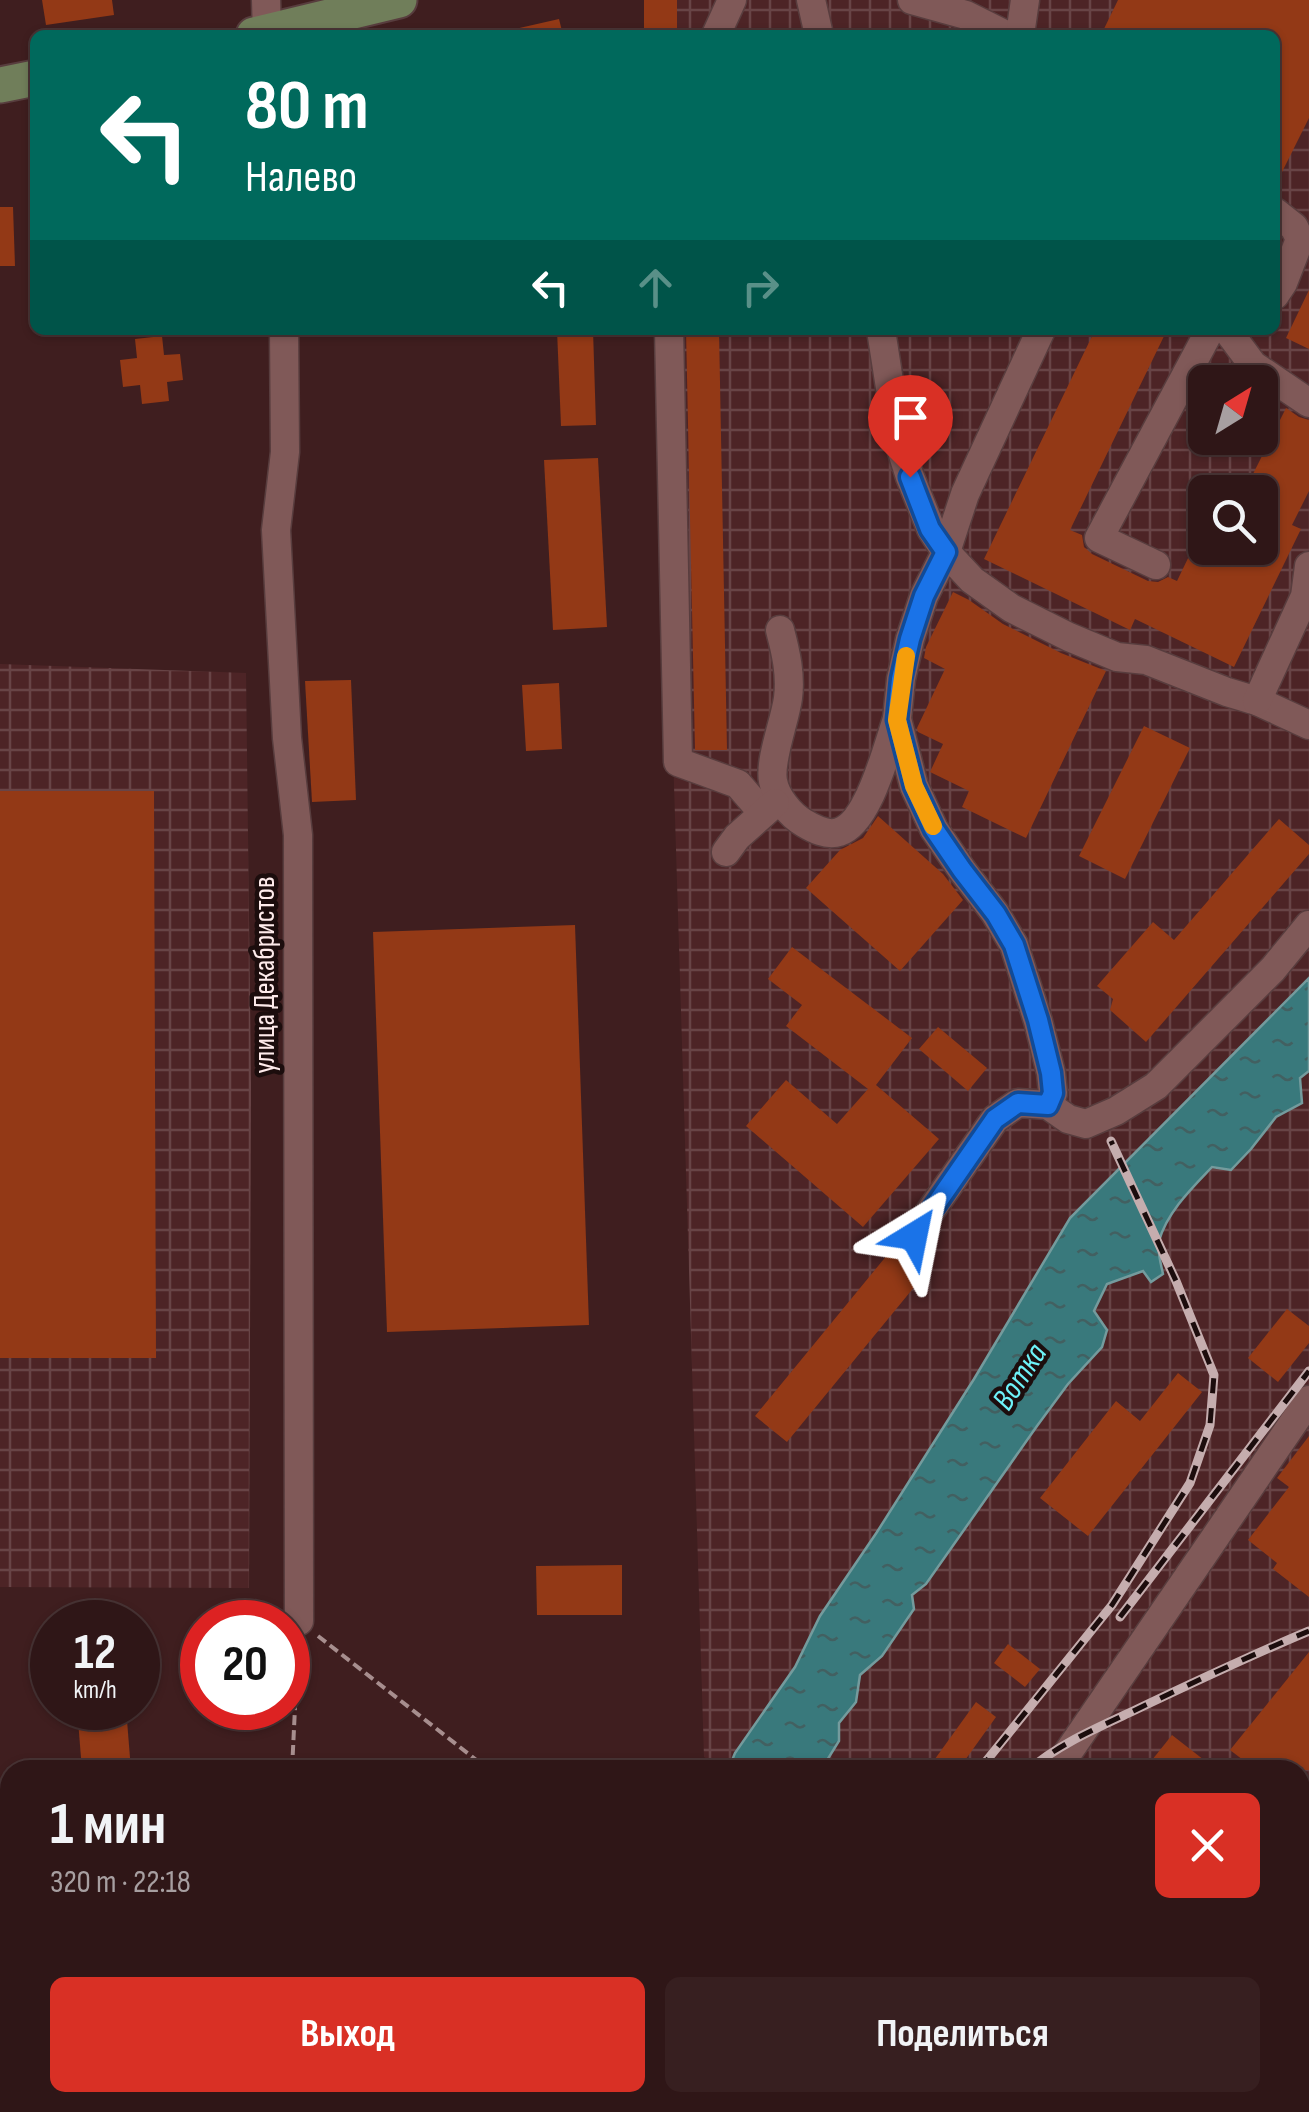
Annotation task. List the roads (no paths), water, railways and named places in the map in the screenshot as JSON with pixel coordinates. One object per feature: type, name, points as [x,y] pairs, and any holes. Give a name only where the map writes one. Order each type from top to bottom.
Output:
[{"type":"main road","points":[[263,26],[399,0]]},
{"type":"main road","points":[[0,85],[30,79]]},
{"type":"street","points":[[718,30],[732,0]]},
{"type":"street","points":[[812,0],[818,30]]},
{"type":"street","points":[[912,0],[966,16],[995,30]]},
{"type":"street","points":[[1021,30],[1025,0]]},
{"type":"street","points":[[1280,216],[1294,227],[1300,239],[1280,288]]},
{"type":"street","name":"улица Декабристов","points":[[284,335],[285,452],[276,530],[287,738],[298,835],[298,1600]]},
{"type":"street","points":[[669,335],[678,762],[738,784],[818,831],[836,834],[850,827],[866,804],[897,720],[901,679],[924,596],[946,552],[965,494],[1039,335]]},
{"type":"street","points":[[882,335],[898,439],[930,529],[972,580],[1010,608],[1068,638],[1118,658],[1146,660],[1257,700],[1309,725]]},
{"type":"street","points":[[1156,565],[1099,538],[1227,335]]},
{"type":"street","points":[[1231,335],[1253,365],[1309,403]]},
{"type":"street","points":[[1257,700],[1306,596],[1309,566]]},
{"type":"street","points":[[726,852],[771,806],[772,779],[788,696],[788,661],[780,630]]},
{"type":"street","points":[[897,720],[914,786],[934,829],[1014,945],[1051,1073],[1053,1093],[1048,1105]]},
{"type":"street","points":[[914,1236],[995,1119],[1018,1103],[1048,1105],[1068,1120],[1086,1124],[1116,1111],[1156,1086],[1273,969],[1309,925]]},
{"type":"street","points":[[1063,1760],[1309,1400]]},
{"type":"water","name":"Вотка","points":[[1309,978],[1309,1071],[1300,1078],[1302,1103],[1276,1117],[1231,1170],[1212,1167],[1181,1201],[1159,1241],[1163,1274],[1151,1282],[1143,1271],[1107,1284],[1094,1311],[1107,1330],[1102,1347],[1068,1384],[926,1584],[912,1595],[914,1609],[882,1656],[860,1675],[856,1702],[839,1723],[839,1741],[827,1760],[732,1760],[795,1667],[820,1616],[974,1379],[1070,1218]]},
{"type":"railway","points":[[987,1760],[1112,1605],[1190,1483],[1210,1425],[1214,1375],[1176,1281],[1111,1141]]},
{"type":"railway","points":[[1120,1617],[1309,1371]]},
{"type":"railway","points":[[1043,1760],[1091,1731],[1309,1631]]}]
